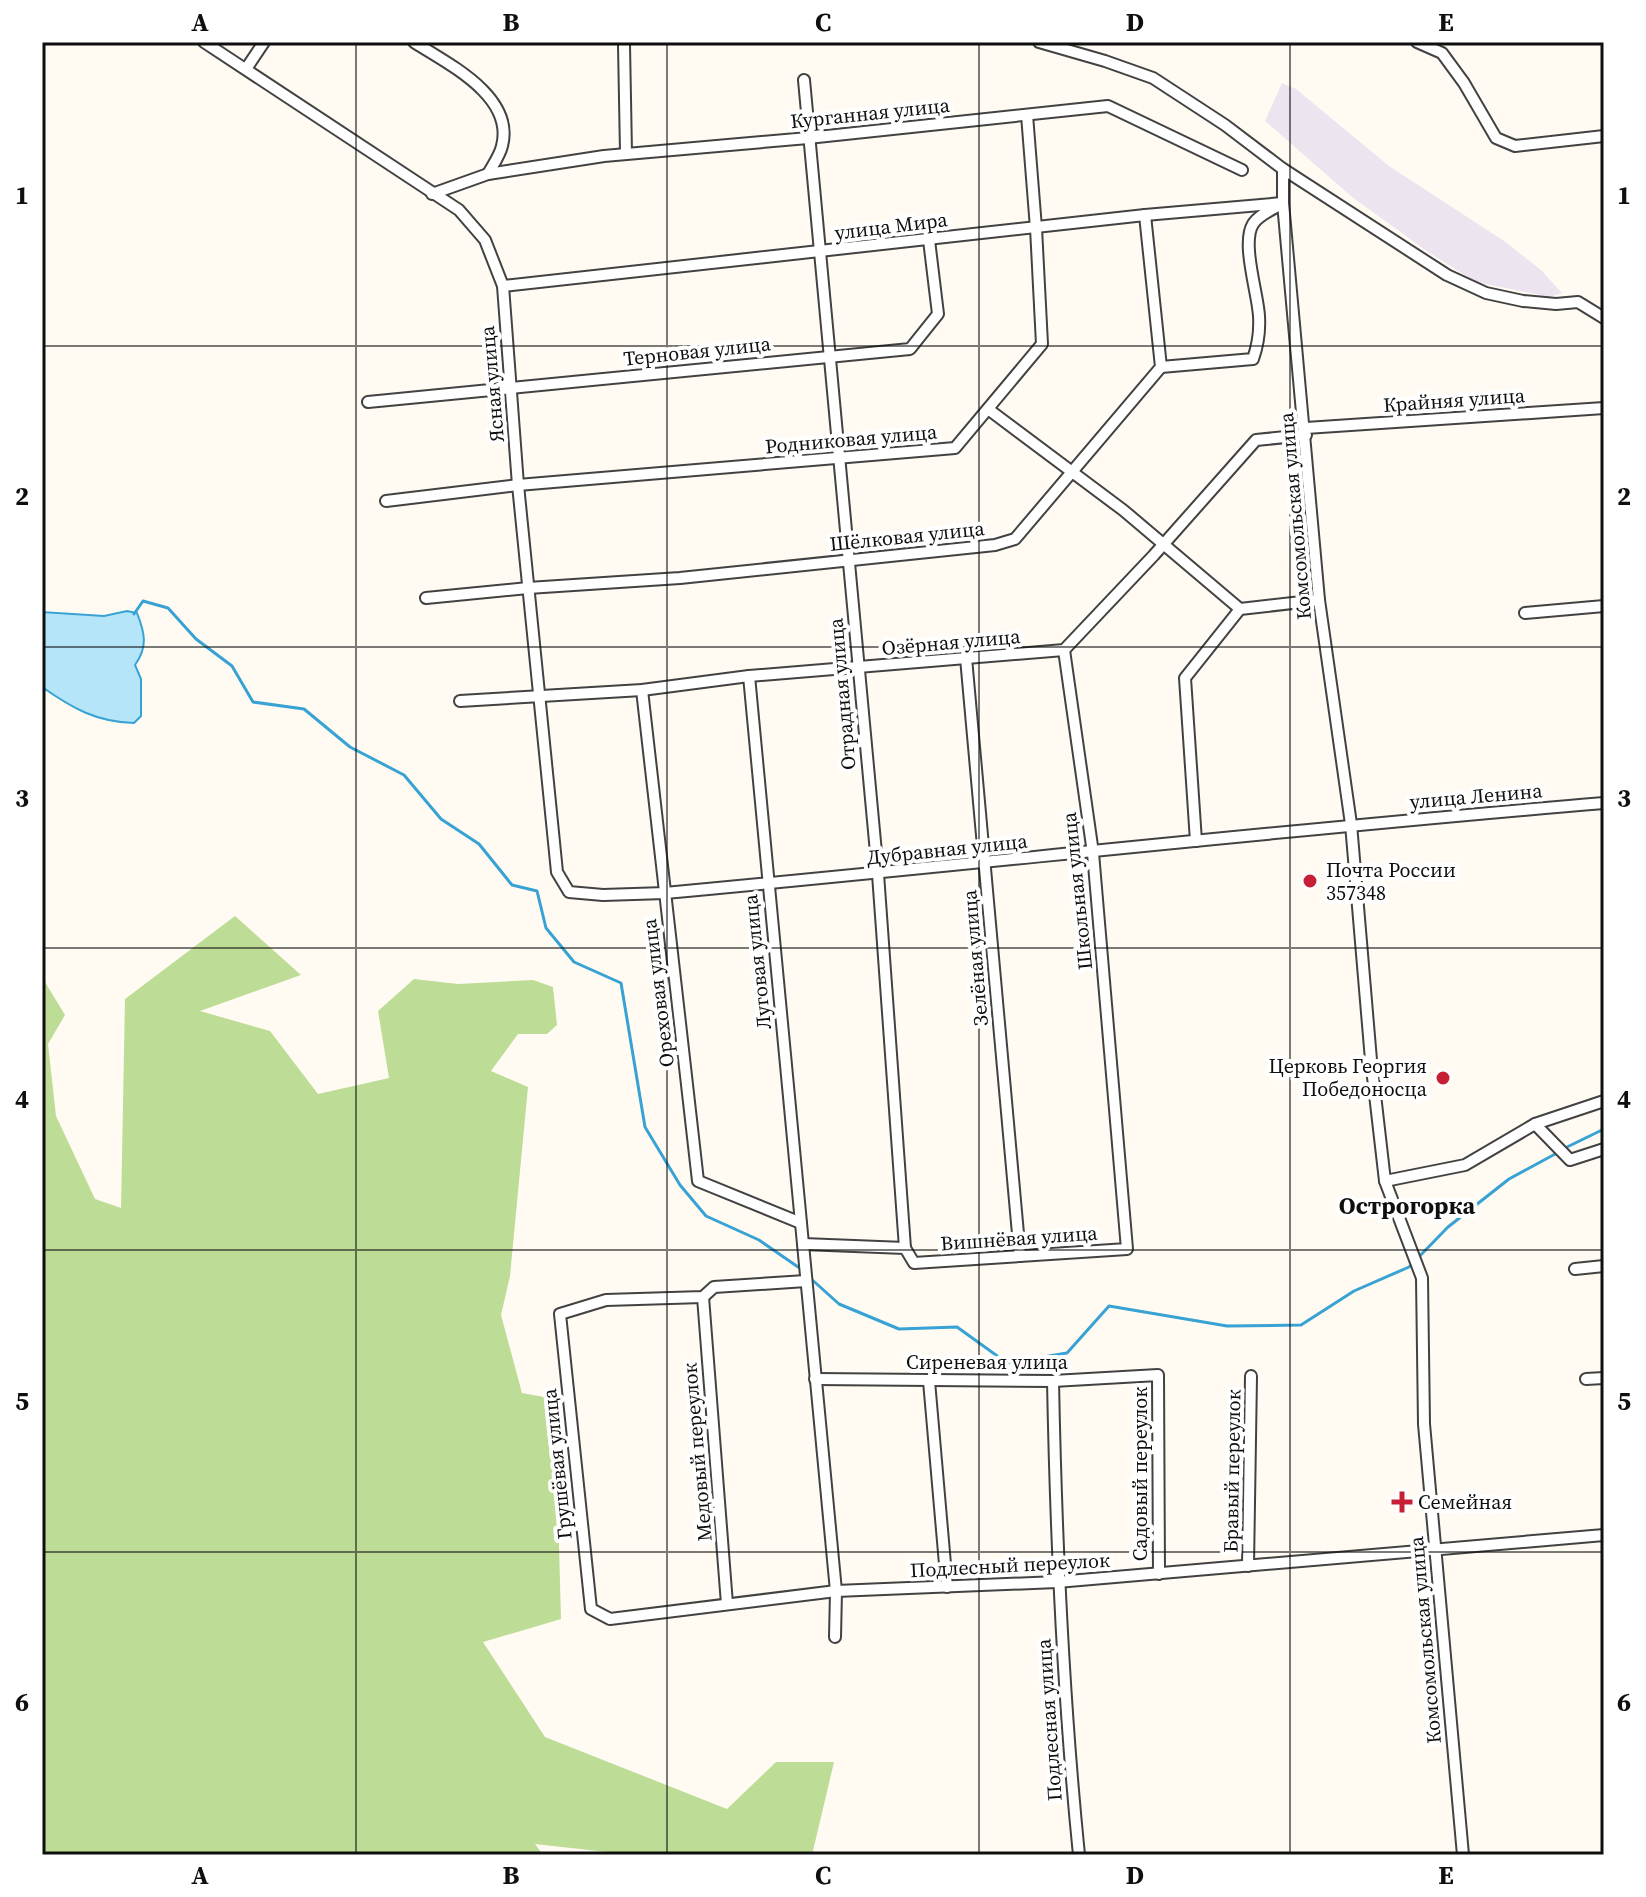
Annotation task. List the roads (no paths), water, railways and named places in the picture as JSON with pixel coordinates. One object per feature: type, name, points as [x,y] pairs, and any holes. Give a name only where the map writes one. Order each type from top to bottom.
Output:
[{"type":"street","name":"Ясная улица","points":[[204,42],[459,210],[485,240],[503,286],[518,485],[557,872]]},
{"type":"street","points":[[246,69],[264,42]]},
{"type":"street","points":[[414,42],[483,88],[502,117],[503,145],[488,174]]},
{"type":"street","points":[[1039,42],[1153,78],[1225,125],[1283,169],[1447,275],[1486,293],[1523,301],[1578,302],[1604,318]]},
{"type":"street","points":[[1417,42],[1442,53],[1464,83],[1496,138],[1515,146],[1604,136]]},
{"type":"street","points":[[624,45],[626,153]]},
{"type":"street","name":"Отрадная улица","points":[[804,80],[878,874],[905,1248]]},
{"type":"street","name":"Курганная улица","points":[[432,194],[488,174],[626,153],[808,138],[1108,106],[1242,170]]},
{"type":"street","name":"Родниковая улица","points":[[386,501],[518,485],[955,448],[1042,344],[1027,115]]},
{"type":"street","name":"Комсомольская улица","points":[[1283,169],[1283,203],[1319,600],[1351,824],[1371,1060],[1385,1181],[1422,1278],[1424,1424],[1463,1855]]},
{"type":"street","points":[[1145,215],[1161,367],[1253,359],[1258,344],[1259,316],[1249,239],[1252,225],[1263,214],[1283,203]]},
{"type":"street","name":"улица Мира","points":[[503,286],[1145,215],[1283,203]]},
{"type":"street","name":"Терновая улица","points":[[368,402],[910,349],[938,314],[929,240]]},
{"type":"street","name":"Шёлковая улица","points":[[426,598],[680,578],[995,545],[1015,539],[1161,367]]},
{"type":"street","name":"Крайняя улица","points":[[1306,432],[1604,408]]},
{"type":"street","points":[[988,409],[1123,510],[1240,609]]},
{"type":"street","points":[[1064,650],[1256,440],[1306,432]]},
{"type":"street","points":[[1196,841],[1185,678],[1240,609],[1319,600]]},
{"type":"street","points":[[1525,613],[1604,606]]},
{"type":"street","name":"Озёрная улица","points":[[460,701],[642,690],[749,676],[1064,650]]},
{"type":"street","name":"Школьная улица","points":[[1064,650],[1093,853],[1118,1130]]},
{"type":"street","name":"Зелёная улица","points":[[966,658],[1020,1256]]},
{"type":"street","name":"Луговая улица","points":[[749,676],[806,1281]]},
{"type":"street","name":"Ореховая улица","points":[[642,690],[698,1181],[801,1223]]},
{"type":"street","name":"улица Ленина","points":[[1351,824],[1604,803]]},
{"type":"street","name":"Дубравная улица","points":[[557,872],[569,892],[578,894],[665,893],[1093,853],[1351,824]]},
{"type":"street","points":[[1385,1181],[1465,1165],[1535,1124],[1604,1101]]},
{"type":"street","points":[[1535,1124],[1570,1160],[1604,1149]]},
{"type":"street","name":"Вишнёвая улица","points":[[803,1244],[905,1248],[914,1263],[1127,1249],[1118,1130]]},
{"type":"street","points":[[1575,1269],[1604,1266]]},
{"type":"street","points":[[703,1297],[714,1287],[806,1281],[836,1591],[835,1637]]},
{"type":"street","name":"Грушёвая улица","points":[[591,1609],[560,1314],[606,1300],[703,1297]]},
{"type":"street","name":"Медовый переулок","points":[[703,1297],[727,1604]]},
{"type":"street","name":"Сиреневая улица","points":[[815,1379],[1053,1381],[1158,1375]]},
{"type":"street","name":"Садовый переулок","points":[[1158,1375],[1159,1574]]},
{"type":"street","name":"Бравый переулок","points":[[1248,1566],[1251,1376]]},
{"type":"street","points":[[1586,1379],[1604,1378]]},
{"type":"street","points":[[929,1381],[947,1587]]},
{"type":"street","name":"Подлесная улица","points":[[1053,1381],[1057,1582],[1069,1761],[1079,1855]]},
{"type":"street","name":"Подлесный переулок","points":[[591,1609],[610,1619],[836,1591],[1057,1582],[1604,1535]]},
{"type":"water","points":[[127,611],[137,613],[144,640],[135,665],[141,679],[141,716],[134,723],[108,720],[85,712],[42,687],[42,612],[104,616]]},
{"type":"waterway","points":[[134,614],[143,601],[168,608],[196,639],[232,666],[253,702],[304,709],[350,747],[404,775],[441,819],[479,844],[512,885],[537,891],[546,928],[574,962],[621,983],[645,1127],[680,1185],[706,1216],[759,1240],[801,1269]]},
{"type":"waterway","points":[[1563,1149],[1604,1129]]},
{"type":"waterway","points":[[809,1277],[839,1304],[899,1329],[957,1327],[1007,1363],[1067,1353],[1109,1306],[1227,1326],[1301,1325],[1354,1291],[1409,1267],[1448,1227],[1509,1179],[1557,1153]]},
{"type":"place","name":"Почта России 357348","points":[[1310,881]]},
{"type":"place","name":"Церковь Георгия Победоносца","points":[[1443,1078]]},
{"type":"place","name":"Семейная","points":[[1402,1502]]},
{"type":"district","name":"Острогорка","points":[[1407,1205]]}]
